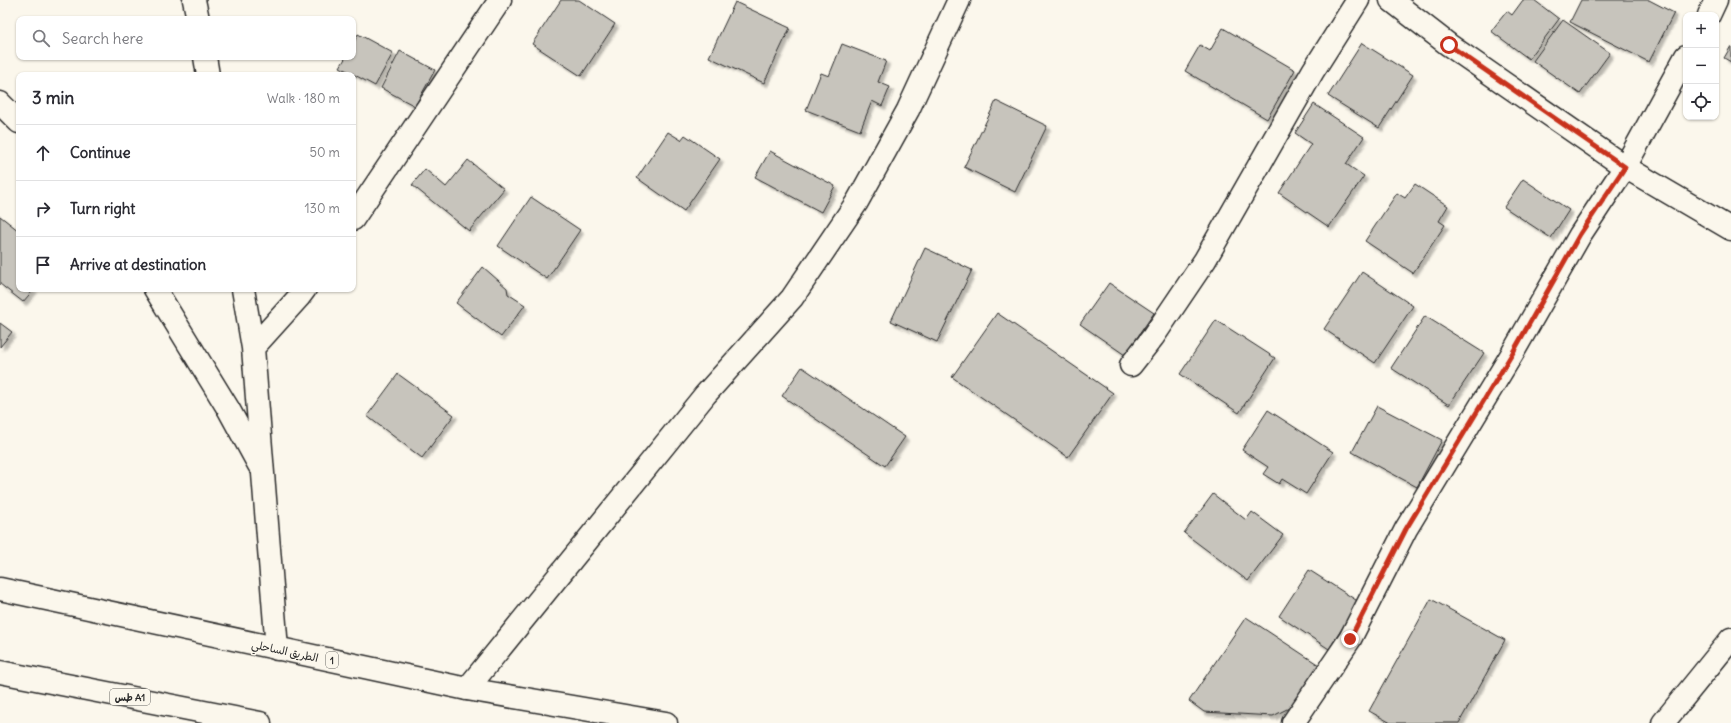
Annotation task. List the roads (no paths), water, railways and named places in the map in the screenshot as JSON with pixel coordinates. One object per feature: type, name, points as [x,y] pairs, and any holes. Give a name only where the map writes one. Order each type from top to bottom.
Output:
[{"type":"main road","points":[[194,0],[197,16]]},
{"type":"main road","points":[[356,215],[500,0]]},
{"type":"main road","points":[[467,689],[705,395],[792,298],[860,196],[908,110],[959,0]]},
{"type":"main road","points":[[1131,365],[1153,337],[1205,260],[1309,78],[1358,0]]},
{"type":"main road","points":[[1391,0],[1449,45],[1625,167],[1731,229]]},
{"type":"main road","points":[[1710,12],[1716,0]]},
{"type":"main road","points":[[206,60],[208,72]]},
{"type":"main road","points":[[1293,723],[1350,639],[1406,529],[1496,381],[1580,234],[1625,167],[1683,61]]},
{"type":"main road","points":[[0,103],[16,119]]},
{"type":"main road","points":[[157,292],[229,410],[262,469]]},
{"type":"main road","points":[[244,292],[253,348],[261,433],[262,469],[277,649]]},
{"type":"main road","points":[[253,348],[303,292]]},
{"type":"main road","name":"الطريق الساحلي","points":[[0,589],[467,689],[666,723]]},
{"type":"main road","points":[[1663,723],[1731,639]]},
{"type":"main road","name":"طس A1","points":[[0,672],[260,723]]}]
